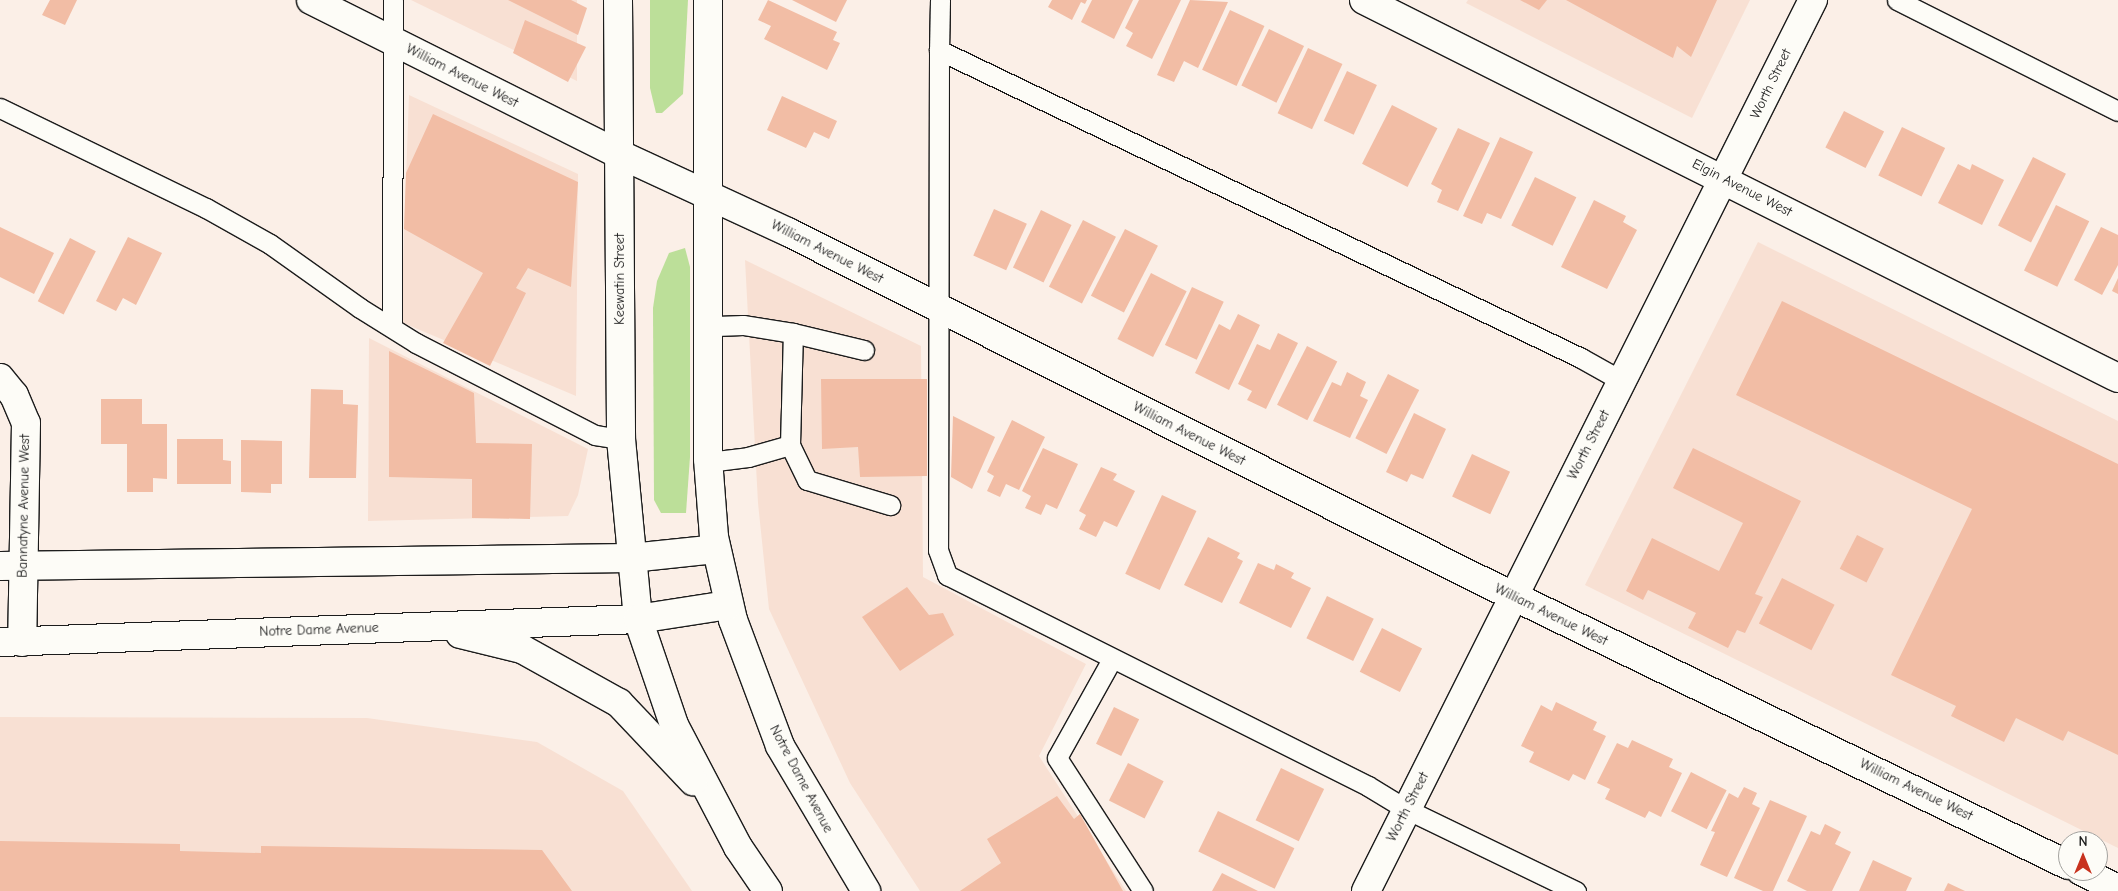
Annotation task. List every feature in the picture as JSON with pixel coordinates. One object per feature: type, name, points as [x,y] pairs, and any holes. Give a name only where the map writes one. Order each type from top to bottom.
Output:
[{"type":"street","name":"William Avenue West","points":[[311,0],[619,154],[707,193],[1514,596],[2058,860]]},
{"type":"street","name":"Keewatin Street","points":[[618,0],[621,439],[631,558]]},
{"type":"street","points":[[11,566],[631,558],[716,548],[708,462],[708,0]]},
{"type":"street","name":"Elgin Avenue West","points":[[1364,0],[1723,178],[2118,378]]},
{"type":"street","name":"Worth Street","points":[[1366,891],[1813,0]]},
{"type":"street","name":"Bannatyne Avenue West","points":[[0,378],[14,395],[26,423],[11,566],[11,642]]},
{"type":"street","name":"Notre Dame Avenue","points":[[716,548],[728,605],[780,746],[866,891]]},
{"type":"street","points":[[631,558],[638,618],[674,725],[715,803],[768,891]]},
{"type":"street","name":"Notre Dame Avenue","points":[[11,642],[638,618],[728,605]]},
{"type":"street","points":[[427,625],[522,649],[619,704],[715,803]]},
{"type":"street","points":[[2101,881],[2118,889]]},
{"type":"lane","points":[[392,327],[394,0]]},
{"type":"lane","points":[[940,0],[938,550],[947,575],[1368,786],[1406,810],[1576,891]]},
{"type":"lane","points":[[1897,0],[2118,111]]},
{"type":"lane","points":[[939,50],[1581,358],[1622,380]]},
{"type":"lane","points":[[0,108],[206,208],[262,240],[392,327],[595,435],[621,439]]},
{"type":"lane","points":[[709,326],[743,325],[793,333],[864,350]]},
{"type":"lane","points":[[793,333],[790,445],[807,480],[890,504]]},
{"type":"lane","points":[[708,462],[748,457],[790,445]]},
{"type":"lane","points":[[1112,659],[1058,758],[1143,891]]},
{"type":"shaded area","points":[[411,0],[577,0],[577,81]]},
{"type":"shaded area","points":[[1468,0],[1750,0],[1692,118],[1466,3]]},
{"type":"shaded area","points":[[409,95],[578,174],[576,396],[401,322]]},
{"type":"shaded area","points":[[1758,242],[2118,421],[2118,848],[2108,843],[2108,831],[2084,831],[1585,585]]},
{"type":"shaded area","points":[[745,260],[921,346],[923,577],[1086,664],[1039,756],[1126,891],[920,891],[850,783],[769,609],[758,503]]},
{"type":"shaded area","points":[[369,338],[588,449],[578,495],[568,516],[368,521]]},
{"type":"shaded area","points":[[0,717],[367,718],[537,742],[623,791],[692,891],[0,891]]},
{"type":"green space","points":[[650,0],[688,0],[683,94],[662,113],[656,113],[650,88]]},
{"type":"green space","points":[[685,248],[690,267],[690,457],[686,513],[661,513],[654,500],[653,308],[657,281],[669,253]]},
{"type":"building","points":[[50,0],[77,0],[65,25],[42,15]]},
{"type":"building","points":[[508,0],[571,0],[587,8],[578,35]]},
{"type":"building","points":[[768,0],[837,32],[833,40],[840,43],[827,70],[764,39],[771,26],[758,20]]},
{"type":"building","points":[[792,0],[847,0],[836,22]]},
{"type":"building","points":[[1052,0],[1087,0],[1085,4],[1081,2],[1072,20],[1048,7]]},
{"type":"building","points":[[1092,0],[1133,0],[1114,39],[1081,22]]},
{"type":"building","points":[[1139,0],[1181,0],[1152,59],[1126,46],[1133,33],[1125,28]]},
{"type":"building","points":[[1190,0],[1228,2],[1198,68],[1184,61],[1174,82],[1157,75]]},
{"type":"building","points":[[1520,0],[1547,0],[1539,10]]},
{"type":"building","points":[[1566,0],[1717,0],[1691,57],[1677,46],[1673,58]]},
{"type":"building","points":[[1230,10],[1264,26],[1237,86],[1202,70]]},
{"type":"building","points":[[525,20],[586,47],[568,82],[513,53]]},
{"type":"building","points":[[1269,29],[1304,46],[1276,103],[1241,86]]},
{"type":"building","points":[[1308,48],[1342,64],[1312,129],[1278,113]]},
{"type":"building","points":[[1347,71],[1377,85],[1354,135],[1324,121]]},
{"type":"building","points":[[782,96],[837,121],[829,139],[814,132],[806,148],[767,130]]},
{"type":"building","points":[[1392,105],[1437,128],[1407,187],[1362,164]]},
{"type":"building","points":[[1844,111],[1884,131],[1865,168],[1825,148]]},
{"type":"building","points":[[433,114],[578,182],[571,287],[528,268],[516,288],[526,293],[490,366],[443,343],[483,273],[404,229],[406,173]]},
{"type":"building","points":[[1902,127],[1945,148],[1921,197],[1878,176]]},
{"type":"building","points":[[1458,128],[1490,143],[1458,211],[1437,202],[1442,190],[1431,184]]},
{"type":"building","points":[[1500,137],[1533,152],[1501,219],[1487,213],[1482,224],[1463,216]]},
{"type":"building","points":[[2033,157],[2066,174],[2031,242],[1998,226]]},
{"type":"building","points":[[1958,164],[1970,170],[1972,164],[2004,180],[1982,225],[1938,203]]},
{"type":"building","points":[[1535,177],[1576,197],[1553,246],[1511,226]]},
{"type":"building","points":[[1594,200],[1626,216],[1623,222],[1637,230],[1607,289],[1561,267]]},
{"type":"building","points":[[2056,205],[2089,221],[2057,287],[2024,271]]},
{"type":"building","points":[[994,209],[1027,224],[1006,270],[973,256]]},
{"type":"building","points":[[1041,210],[1072,225],[1044,282],[1013,268]]},
{"type":"building","points":[[1083,220],[1116,237],[1082,304],[1049,287]]},
{"type":"building","points":[[0,227],[54,253],[34,294],[0,277]]},
{"type":"building","points":[[2101,227],[2118,235],[2118,265],[2102,295],[2074,280]]},
{"type":"building","points":[[1125,229],[1158,246],[1124,313],[1091,296]]},
{"type":"building","points":[[128,237],[162,253],[136,305],[123,298],[116,311],[96,301]]},
{"type":"building","points":[[70,238],[96,251],[64,314],[38,301]]},
{"type":"building","points":[[1151,273],[1187,291],[1153,357],[1117,339]]},
{"type":"building","points":[[2118,278],[2118,294],[2112,291]]},
{"type":"building","points":[[1192,287],[1224,302],[1197,360],[1165,345]]},
{"type":"building","points":[[1782,301],[2118,464],[2118,755],[2068,731],[2063,741],[2016,718],[2004,742],[1951,716],[1956,706],[1891,675],[1972,509],[1736,395]]},
{"type":"building","points":[[1238,314],[1260,325],[1229,390],[1195,373],[1219,324],[1230,330]]},
{"type":"building","points":[[1278,333],[1298,343],[1266,409],[1247,400],[1252,391],[1238,384],[1257,344],[1270,350]]},
{"type":"building","points":[[1307,346],[1337,361],[1307,420],[1277,405]]},
{"type":"building","points":[[389,351],[474,393],[476,443],[532,444],[530,519],[472,518],[472,479],[389,477]]},
{"type":"building","points":[[1347,372],[1366,382],[1360,396],[1368,400],[1350,438],[1313,421],[1332,382],[1341,386]]},
{"type":"building","points":[[1388,374],[1419,390],[1386,454],[1355,438]]},
{"type":"building","points":[[821,379],[927,379],[927,476],[860,477],[858,447],[822,449]]},
{"type":"building","points":[[311,389],[343,390],[343,404],[358,405],[356,478],[309,478]]},
{"type":"building","points":[[101,399],[142,399],[142,424],[167,424],[167,479],[153,478],[153,492],[127,492],[127,444],[101,444]]},
{"type":"building","points":[[1414,413],[1446,429],[1423,479],[1411,474],[1407,482],[1386,472]]},
{"type":"building","points":[[953,416],[995,437],[972,489],[951,477]]},
{"type":"building","points":[[1012,420],[1045,437],[1019,490],[1006,484],[1000,497],[987,491],[994,476],[987,472]]},
{"type":"building","points":[[177,439],[223,439],[223,460],[231,461],[231,484],[177,484]]},
{"type":"building","points":[[241,440],[282,441],[282,484],[271,484],[271,493],[241,492]]},
{"type":"building","points":[[1043,448],[1078,464],[1057,509],[1046,504],[1041,515],[1025,508],[1031,496],[1022,491]]},
{"type":"building","points":[[1693,448],[1801,501],[1755,594],[1763,597],[1745,633],[1737,630],[1728,648],[1688,628],[1696,613],[1648,590],[1643,600],[1626,591],[1652,538],[1719,571],[1743,523],[1673,488]]},
{"type":"building","points":[[1472,454],[1510,472],[1490,514],[1452,497]]},
{"type":"building","points":[[1101,467],[1117,474],[1113,480],[1135,491],[1117,527],[1104,521],[1096,537],[1079,529],[1086,515],[1079,511]]},
{"type":"building","points":[[1162,495],[1196,511],[1160,590],[1125,574]]},
{"type":"building","points":[[1857,535],[1884,549],[1866,582],[1840,569]]},
{"type":"building","points":[[1208,537],[1240,553],[1237,558],[1243,561],[1222,603],[1184,585]]},
{"type":"building","points":[[1258,563],[1274,570],[1276,564],[1294,573],[1291,578],[1311,588],[1291,628],[1239,603]]},
{"type":"building","points":[[1782,578],[1835,605],[1811,650],[1759,623]]},
{"type":"building","points":[[907,587],[929,615],[943,613],[954,635],[900,671],[862,617]]},
{"type":"building","points":[[1327,596],[1374,619],[1353,661],[1306,638]]},
{"type":"building","points":[[1382,628],[1422,648],[1400,692],[1360,672]]},
{"type":"building","points":[[1556,702],[1597,722],[1593,730],[1606,736],[1585,780],[1573,774],[1569,781],[1529,762],[1534,752],[1521,746],[1541,705],[1552,711]]},
{"type":"building","points":[[1114,707],[1139,719],[1121,756],[1096,744]]},
{"type":"building","points":[[1632,740],[1673,759],[1669,767],[1682,773],[1661,817],[1649,811],[1645,818],[1605,799],[1610,789],[1597,783],[1617,743],[1628,748]]},
{"type":"building","points":[[1128,763],[1164,781],[1145,819],[1109,800]]},
{"type":"building","points":[[1281,768],[1324,789],[1299,841],[1256,820]]},
{"type":"building","points":[[1691,772],[1727,790],[1707,829],[1671,811]]},
{"type":"building","points":[[1744,787],[1757,793],[1752,804],[1760,808],[1727,877],[1700,865],[1715,832],[1711,831],[1729,793],[1738,798]]},
{"type":"building","points":[[1057,796],[1074,819],[1080,814],[1123,891],[960,891],[1001,863],[987,839]]},
{"type":"building","points":[[1770,800],[1807,816],[1773,891],[1763,891],[1734,878]]},
{"type":"building","points":[[1218,811],[1294,848],[1275,889],[1198,851]]},
{"type":"building","points":[[1825,824],[1841,832],[1835,844],[1851,852],[1832,891],[1807,891],[1787,881],[1811,831],[1820,835]]},
{"type":"building","points":[[0,841],[180,844],[180,851],[261,853],[261,846],[542,850],[572,891],[0,891]]},
{"type":"building","points":[[1873,860],[1912,878],[1906,891],[1859,891]]},
{"type":"building","points":[[1222,873],[1258,891],[1212,891]]},
{"type":"building","points":[[1948,883],[1965,891],[1944,891]]}]
